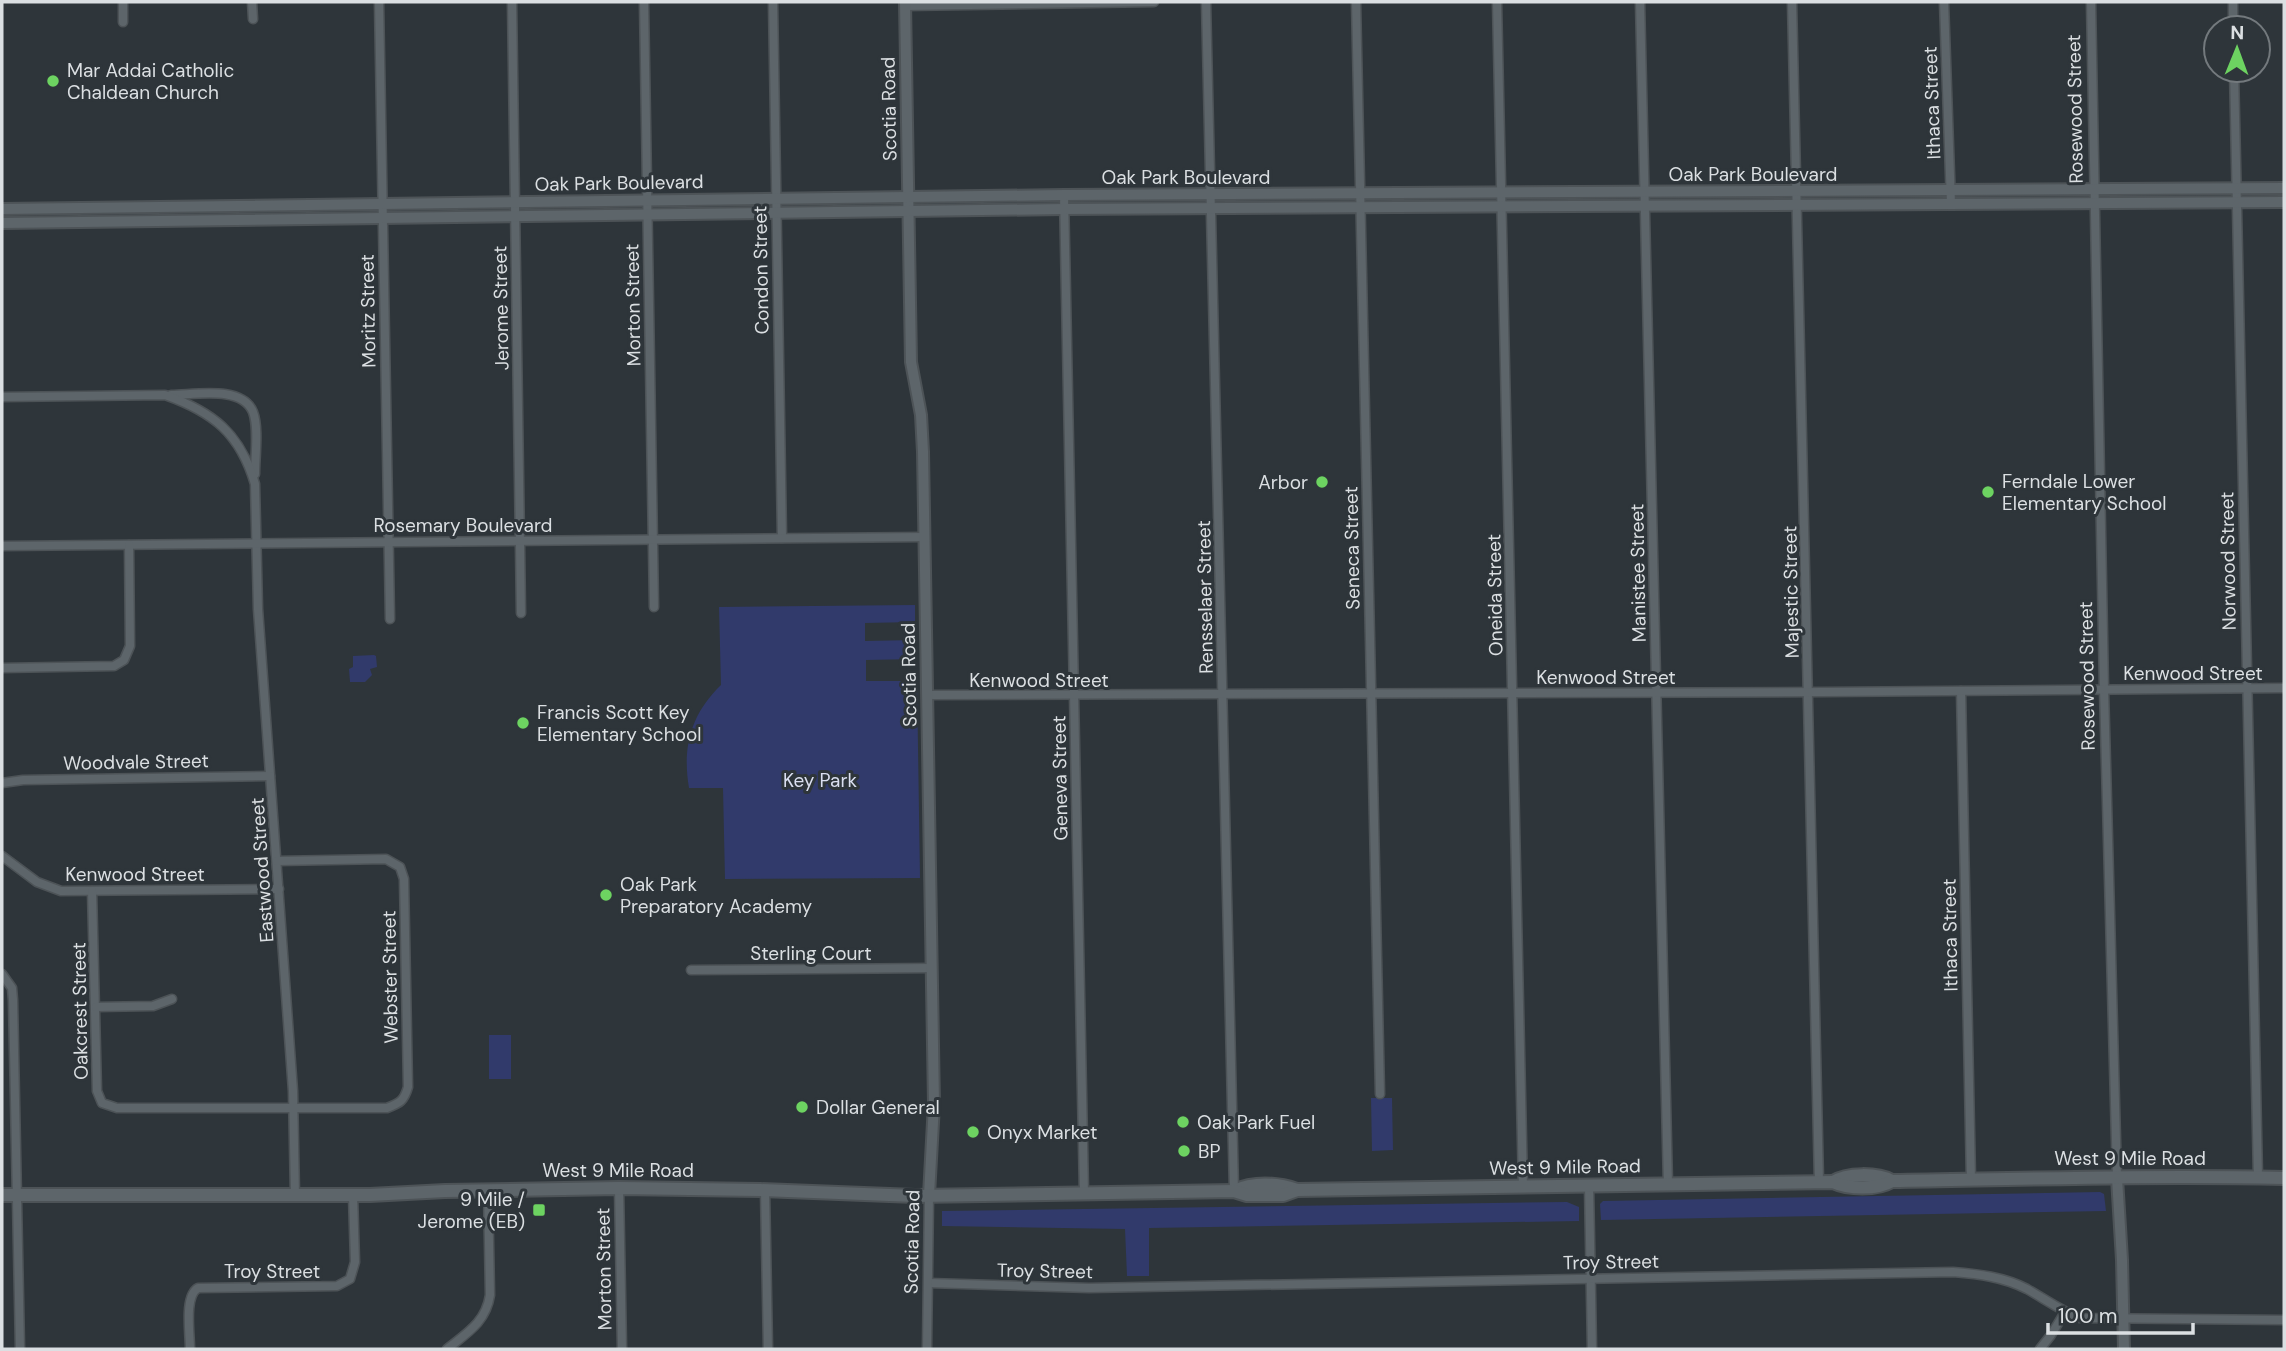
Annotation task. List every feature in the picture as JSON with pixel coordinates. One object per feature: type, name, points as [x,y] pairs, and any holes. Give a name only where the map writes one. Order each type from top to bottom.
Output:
[{"type":"main road","name":"West 9 Mile Road","points":[[2,1195],[295,1196],[619,1188],[765,1190],[889,1196],[1234,1191],[1246,1185],[1283,1185],[1297,1190],[1826,1182],[1842,1177],[1873,1176],[1892,1181],[2284,1178]]},
{"type":"street","points":[[122,2],[123,22]]},
{"type":"street","points":[[253,2],[253,19]]},
{"type":"street","name":"Moritz Street","points":[[379,2],[390,619]]},
{"type":"street","name":"Jerome Street","points":[[512,2],[521,613]]},
{"type":"street","name":"Morton Street","points":[[644,2],[654,607]]},
{"type":"street","name":"Condon Street","points":[[773,2],[782,538]]},
{"type":"street","points":[[905,4],[1154,2]]},
{"type":"street","name":"Rensselaer Street","points":[[1206,2],[1234,1191]]},
{"type":"street","name":"Seneca Street","points":[[1356,2],[1380,1094]]},
{"type":"street","name":"Oneida Street","points":[[1497,2],[1523,1187]]},
{"type":"street","name":"Manistee Street","points":[[1640,2],[1668,1185]]},
{"type":"street","name":"Majestic Street","points":[[1792,2],[1808,692],[1826,1182]]},
{"type":"street","name":"Ithaca Street","points":[[1944,2],[1951,204]]},
{"type":"street","name":"Rosewood Street","points":[[2091,2],[2104,690],[2124,1349]]},
{"type":"street","name":"Scotia Road","points":[[905,4],[911,362],[922,424],[932,968],[934,1114],[929,1195],[927,1349]]},
{"type":"street","name":"Norwood Street","points":[[2234,84],[2258,1177]]},
{"type":"street","name":"Oak Park Boulevard","points":[[2,209],[1063,195],[2284,188]]},
{"type":"street","name":"Geneva Street","points":[[1063,195],[1084,1193]]},
{"type":"street","name":"Oak Park Boulevard","points":[[2,223],[1064,209],[2284,202]]},
{"type":"street","points":[[89,208],[89,222]]},
{"type":"street","name":"Eastwood Street","points":[[2,397],[219,394],[235,396],[247,403],[255,420],[258,609],[294,1108],[295,1196]]},
{"type":"street","points":[[165,395],[212,417],[228,432],[241,449],[255,484]]},
{"type":"street","name":"Rosemary Boulevard","points":[[2,546],[924,537]]},
{"type":"street","points":[[2,668],[114,666],[124,660],[130,646],[129,545]]},
{"type":"street","name":"Kenwood Street","points":[[927,695],[2284,688]]},
{"type":"street","name":"Ithaca Street","points":[[1961,691],[1971,1180]]},
{"type":"street","name":"Woodvale Street","points":[[2,783],[23,780],[270,776]]},
{"type":"street","name":"Kenwood Street","points":[[2,856],[37,883],[61,891],[279,889]]},
{"type":"street","name":"Webster Street","points":[[277,861],[386,859],[400,867],[404,878],[408,1087],[404,1100],[387,1108],[294,1108]]},
{"type":"street","name":"Oakcrest Street","points":[[92,891],[99,1100],[117,1108],[294,1108]]},
{"type":"street","name":"Sterling Court","points":[[691,970],[932,968]]},
{"type":"street","points":[[2,974],[12,988],[20,1349]]},
{"type":"street","points":[[96,1007],[152,1006],[172,999]]},
{"type":"street","points":[[1589,1186],[1592,1349]]},
{"type":"street","name":"Morton Street","points":[[619,1188],[622,1349]]},
{"type":"street","points":[[447,1349],[475,1327],[487,1310],[490,1295],[488,1190]]},
{"type":"street","points":[[765,1190],[768,1349]]},
{"type":"street","name":"Troy Street","points":[[190,1349],[190,1300],[193,1290],[202,1287],[343,1284],[352,1275],[355,1262],[354,1195]]},
{"type":"street","name":"Troy Street","points":[[929,1283],[1088,1288],[1953,1272],[2003,1279],[2080,1318],[2284,1320]]},
{"type":"street","points":[[2040,1349],[2052,1335],[2065,1312]]},
{"type":"green space","name":"Key Park","points":[[915,605],[915,622],[865,623],[865,641],[916,640],[916,659],[866,660],[866,681],[917,681],[920,878],[725,879],[723,788],[689,788],[687,773],[691,732],[702,708],[721,685],[719,607]]},
{"type":"green space","points":[[374,655],[377,667],[370,669],[372,675],[365,682],[350,682],[349,669],[353,667],[353,656]]},
{"type":"green space","points":[[489,1035],[511,1035],[511,1079],[489,1079]]},
{"type":"green space","points":[[1371,1098],[1392,1098],[1393,1150],[1372,1151]]},
{"type":"green space","points":[[2104,1194],[2106,1211],[1601,1220],[1600,1204],[1603,1201]]},
{"type":"green space","points":[[1567,1202],[1579,1207],[1579,1221],[1149,1228],[1149,1276],[1127,1276],[1125,1229],[942,1226],[942,1211]]},
{"type":"place","name":"Mar Addai Catholic Chaldean Church","points":[[53,81]]},
{"type":"place","name":"Arbor","points":[[1322,482]]},
{"type":"place","name":"Ferndale Lower Elementary School","points":[[1988,492]]},
{"type":"place","name":"Francis Scott Key Elementary School","points":[[523,723]]},
{"type":"place","name":"Oak Park Preparatory Academy","points":[[606,895]]},
{"type":"place","name":"Dollar General","points":[[802,1107]]},
{"type":"place","name":"Oak Park Fuel","points":[[1183,1122]]},
{"type":"place","name":"Onyx Market","points":[[973,1132]]},
{"type":"place","name":"BP","points":[[1184,1151]]},
{"type":"place","name":"9 Mile / Jerome (EB)","points":[[539,1210]]}]
